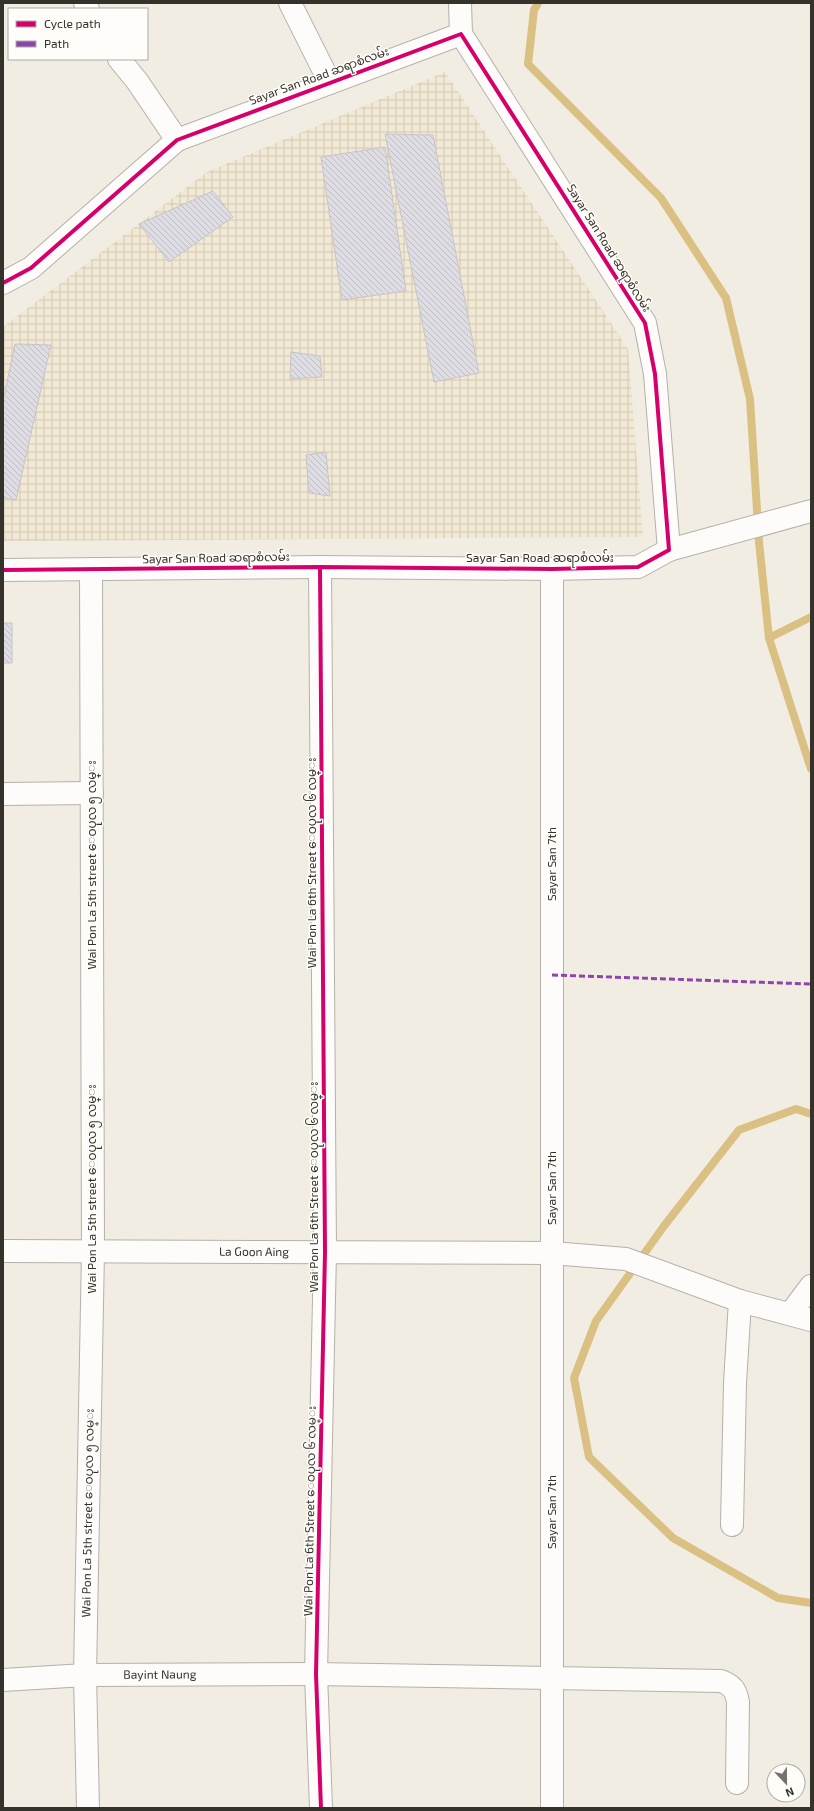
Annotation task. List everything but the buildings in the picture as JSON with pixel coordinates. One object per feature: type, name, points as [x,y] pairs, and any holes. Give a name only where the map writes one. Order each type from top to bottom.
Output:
[{"type":"street","points":[[290,3],[330,83]]},
{"type":"street","points":[[460,3],[461,34]]},
{"type":"street","name":"Sayar San Road ဆရာစံလမ်း","points":[[3,283],[31,268],[177,140],[461,34],[645,323],[655,374],[669,550],[638,567],[552,569],[320,567],[3,570]]},
{"type":"street","points":[[120,60],[137,82],[177,140]]},
{"type":"street","points":[[669,550],[811,511]]},
{"type":"street","name":"Wai Pon La 6th Street ေဝပုလ ၆ လမ္း","points":[[320,567],[325,1252],[316,1674],[321,1808]]},
{"type":"street","name":"Wai Pon La 5th street ေဝပုလ ၅ လမ္း","points":[[88,1808],[85,1675],[93,1251],[91,569]]},
{"type":"street","name":"Sayar San 7th","points":[[552,569],[552,1808]]},
{"type":"street","points":[[3,794],[92,793]]},
{"type":"street","name":"La Goon Aing","points":[[3,1251],[552,1253],[626,1259],[740,1301],[811,1320]]},
{"type":"street","points":[[790,1314],[811,1286]]},
{"type":"street","points":[[732,1525],[735,1383],[740,1301]]},
{"type":"street","name":"Bayint Naung","points":[[3,1680],[85,1675],[316,1674],[721,1681],[730,1684],[736,1692],[738,1702],[737,1783]]},
{"type":"shaded area","points":[[445,72],[628,349],[643,537],[3,541],[3,327],[207,172]]},
{"type":"waterway","points":[[538,3],[534,10],[528,64],[661,198],[726,298],[750,399],[759,542],[769,638],[811,769]]},
{"type":"waterway","points":[[769,638],[811,617]]},
{"type":"waterway","points":[[811,1114],[796,1109],[739,1130],[664,1226],[596,1321],[574,1378],[589,1457],[673,1538],[778,1598],[811,1603]]},
{"type":"marked path","points":[[552,975],[811,984]]},
{"type":"cycle path","points":[[3,283],[31,268],[177,140],[461,34],[645,323],[655,374],[669,550],[638,567],[552,569],[320,567],[3,570]]},
{"type":"cycle path","points":[[320,567],[325,1252],[316,1674],[321,1808]]}]
